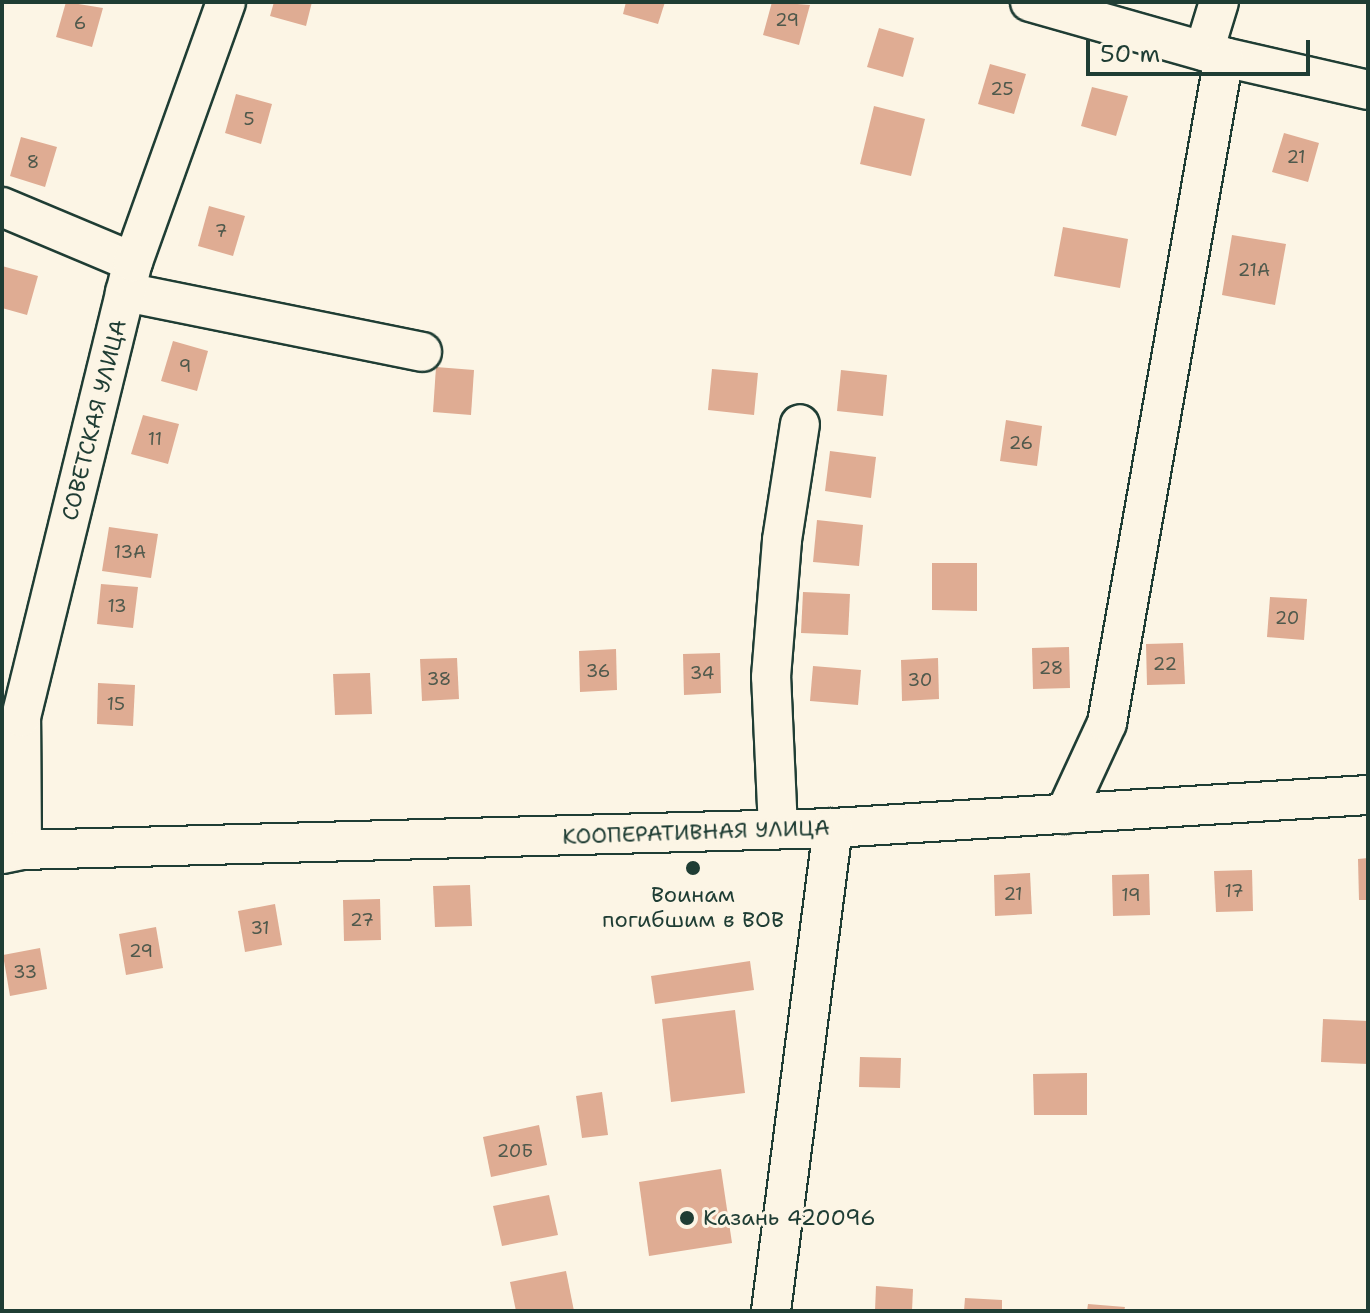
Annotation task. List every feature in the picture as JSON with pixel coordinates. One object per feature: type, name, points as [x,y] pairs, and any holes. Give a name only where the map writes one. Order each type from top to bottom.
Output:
[{"type":"street","name":"СОВЕТСКАЯ УЛИЦА","points":[[12,852],[21,717],[129,277],[226,2]]},
{"type":"street","points":[[1030,2],[1214,54],[1368,90]]},
{"type":"street","points":[[1065,814],[1107,723],[1214,54],[1219,2]]},
{"type":"street","points":[[2,207],[129,277],[422,352]]},
{"type":"street","points":[[778,829],[771,677],[782,540],[800,424]]},
{"type":"street","name":"КООПЕРАТИВНАЯ УЛИЦА","points":[[12,852],[833,828],[1368,795]]},
{"type":"street","points":[[771,1311],[833,828]]},
{"type":"building","points":[[66,2],[103,8],[92,47],[56,37]]},
{"type":"building","points":[[274,2],[312,2],[306,26],[270,16]]},
{"type":"building","points":[[626,2],[665,2],[658,24],[623,14]]},
{"type":"building","points":[[772,2],[810,5],[799,45],[763,35]]},
{"type":"building","points":[[879,28],[914,38],[903,77],[867,67]]},
{"type":"building","points":[[990,64],[1026,74],[1014,114],[978,104]]},
{"type":"building","points":[[1092,87],[1128,96],[1116,136],[1081,126]]},
{"type":"building","points":[[236,94],[272,104],[261,144],[225,133]]},
{"type":"building","points":[[874,106],[925,119],[911,176],[860,164]]},
{"type":"building","points":[[1284,133],[1319,143],[1308,182],[1272,172]]},
{"type":"building","points":[[21,137],[57,147],[45,187],[10,176]]},
{"type":"building","points":[[209,206],[245,216],[233,256],[198,246]]},
{"type":"building","points":[[1063,227],[1128,239],[1120,288],[1054,276]]},
{"type":"building","points":[[1232,235],[1286,244],[1275,305],[1222,295]]},
{"type":"building","points":[[2,266],[38,276],[27,315],[2,308]]},
{"type":"building","points":[[173,341],[208,351],[197,391],[161,381]]},
{"type":"building","points":[[436,367],[474,370],[471,415],[433,412]]},
{"type":"building","points":[[712,369],[758,373],[754,415],[708,410]]},
{"type":"building","points":[[841,370],[887,375],[883,416],[837,411]]},
{"type":"building","points":[[143,415],[179,424],[168,464],[131,454]]},
{"type":"building","points":[[1006,420],[1042,426],[1037,466],[1000,461]]},
{"type":"building","points":[[830,451],[876,457],[871,498],[825,491]]},
{"type":"building","points":[[817,520],[863,525],[859,566],[813,562]]},
{"type":"building","points":[[109,527],[158,534],[151,578],[102,571]]},
{"type":"building","points":[[932,563],[977,563],[977,611],[932,610]]},
{"type":"building","points":[[101,584],[138,587],[133,628],[97,624]]},
{"type":"building","points":[[803,592],[850,594],[848,635],[801,633]]},
{"type":"building","points":[[1270,597],[1307,599],[1304,640],[1267,637]]},
{"type":"building","points":[[1183,643],[1185,684],[1147,685],[1146,644]]},
{"type":"building","points":[[1069,647],[1070,688],[1033,689],[1032,648]]},
{"type":"building","points":[[616,649],[617,690],[580,692],[579,651]]},
{"type":"building","points":[[720,653],[721,693],[684,695],[683,654]]},
{"type":"building","points":[[457,658],[459,699],[422,701],[420,659]]},
{"type":"building","points":[[938,658],[939,699],[902,701],[901,660]]},
{"type":"building","points":[[813,666],[861,670],[858,705],[810,701]]},
{"type":"building","points":[[370,673],[372,714],[335,715],[333,674]]},
{"type":"building","points":[[98,683],[135,685],[133,726],[97,724]]},
{"type":"building","points":[[1368,858],[1368,900],[1359,900],[1358,859]]},
{"type":"building","points":[[1252,870],[1253,911],[1216,912],[1214,871]]},
{"type":"building","points":[[1030,873],[1032,914],[995,916],[994,875]]},
{"type":"building","points":[[1149,874],[1150,915],[1113,916],[1112,875]]},
{"type":"building","points":[[470,885],[472,926],[435,927],[433,886]]},
{"type":"building","points":[[380,899],[381,940],[344,941],[343,900]]},
{"type":"building","points":[[275,904],[282,945],[245,952],[238,911]]},
{"type":"building","points":[[156,927],[163,968],[126,975],[119,934]]},
{"type":"building","points":[[40,948],[47,989],[10,996],[3,955]]},
{"type":"building","points":[[750,961],[754,990],[655,1004],[651,976]]},
{"type":"building","points":[[735,1010],[745,1093],[671,1102],[662,1019]]},
{"type":"building","points":[[1323,1019],[1368,1021],[1368,1064],[1321,1062]]},
{"type":"building","points":[[860,1057],[901,1058],[900,1088],[859,1087]]},
{"type":"building","points":[[1087,1073],[1087,1115],[1034,1115],[1033,1074]]},
{"type":"building","points":[[602,1092],[608,1135],[582,1138],[576,1096]]},
{"type":"building","points":[[539,1125],[547,1165],[491,1177],[483,1137]]},
{"type":"building","points":[[721,1169],[732,1243],[649,1256],[639,1182]]},
{"type":"building","points":[[549,1195],[558,1235],[502,1246],[493,1206]]},
{"type":"building","points":[[566,1271],[574,1311],[516,1311],[510,1282]]},
{"type":"building","points":[[876,1286],[913,1289],[912,1311],[875,1311]]},
{"type":"building","points":[[965,1298],[1002,1300],[1002,1311],[964,1311]]},
{"type":"building","points":[[1088,1304],[1125,1307],[1124,1311],[1087,1311]]},
{"type":"place","name":"Воинам погибшим в ВОВ","points":[[693,868]]},
{"type":"place","name":"Казань 420096","points":[[687,1218]]}]
